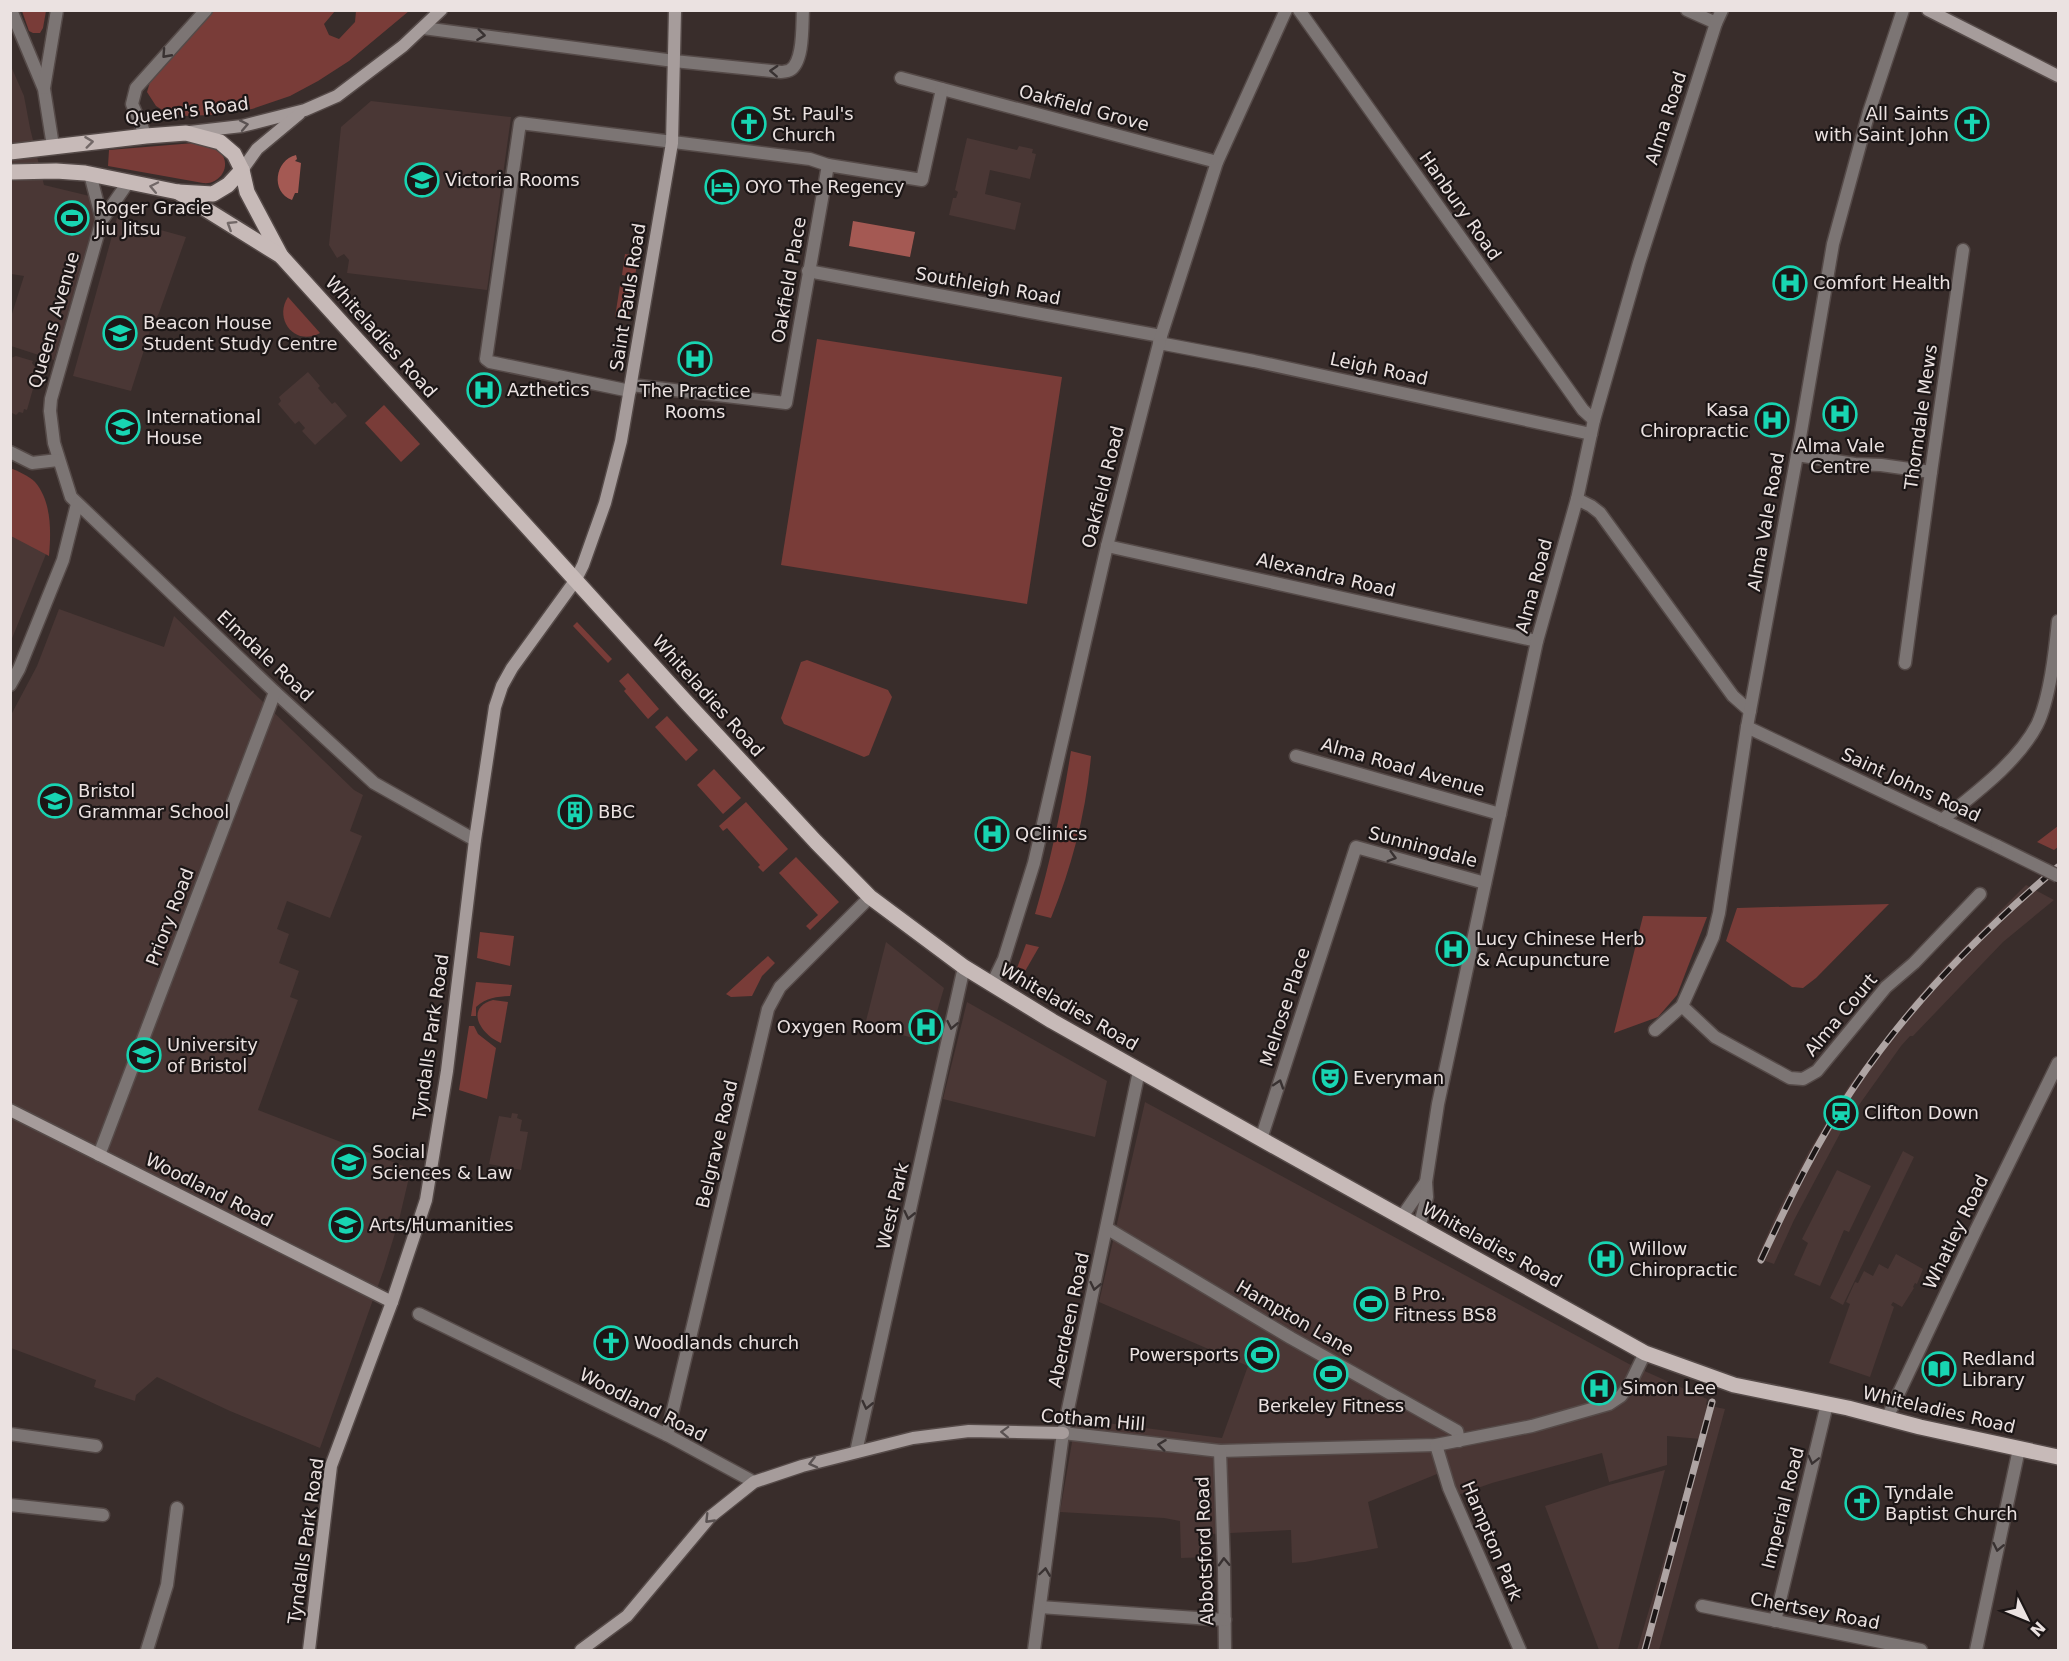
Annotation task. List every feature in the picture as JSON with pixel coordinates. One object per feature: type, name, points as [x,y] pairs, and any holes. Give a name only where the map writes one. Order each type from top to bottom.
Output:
[{"type":"main road","name":"Queen's Road","points":[[10,152],[186,133]]},
{"type":"main road","points":[[186,133],[220,142],[234,154],[242,170],[248,192],[281,256]]},
{"type":"main road","points":[[10,172],[56,171],[90,174],[178,192],[213,194],[228,185],[242,170]]},
{"type":"main road","points":[[178,192],[281,256]]},
{"type":"main road","name":"Whiteladies Road","points":[[281,256],[778,802],[870,897],[964,968],[1139,1071],[1645,1353],[1734,1385],[2058,1457]]},
{"type":"street","points":[[11,10],[44,89],[53,146]]},
{"type":"street","points":[[44,89],[57,10]]},
{"type":"street","points":[[146,136],[132,104],[136,88],[206,10]]},
{"type":"street","name":"Queen's Road","points":[[186,133],[242,126],[305,110],[337,96],[385,61],[441,10]]},
{"type":"street","name":"Saint Pauls Road","points":[[575,581],[584,565],[605,503],[621,441],[631,388],[672,143],[675,10]]},
{"type":"street","points":[[423,28],[674,61],[781,72],[790,70],[796,64],[800,54],[803,10]]},
{"type":"street","name":"Oakfield Road","points":[[992,984],[1007,950],[1034,863],[1107,546],[1160,339],[1217,162],[1286,10]]},
{"type":"street","name":"Hanbury Road","points":[[1299,10],[1583,410],[1594,420]]},
{"type":"street","points":[[1687,10],[1716,23]]},
{"type":"street","name":"Alma Road","points":[[1419,1228],[1427,1197],[1426,1182],[1438,1104],[1537,641],[1577,499],[1594,420],[1639,263],[1722,10]]},
{"type":"street","name":"Alma Vale Road","points":[[1654,1030],[1682,1006],[1713,936],[1719,913],[1747,727],[1833,244],[1869,112],[1903,10]]},
{"type":"street","points":[[1928,10],[2058,76]]},
{"type":"street","name":"Oakfield Grove","points":[[901,78],[1217,162]]},
{"type":"street","points":[[631,388],[490,362],[486,359],[520,123],[810,159],[828,165],[922,180],[942,89]]},
{"type":"street","points":[[242,170],[257,149],[305,110]]},
{"type":"street","name":"Oakfield Place","points":[[631,388],[786,403],[828,165]]},
{"type":"street","points":[[90,174],[102,220]]},
{"type":"street","points":[[102,220],[129,182]]},
{"type":"street","name":"Queens Avenue","points":[[59,463],[50,411],[51,399],[102,220]]},
{"type":"street","name":"Thorndale Mews","points":[[1905,663],[1963,250]]},
{"type":"street","name":"Southleigh Road","points":[[808,271],[1160,339]]},
{"type":"street","name":"Leigh Road","points":[[1160,339],[1591,434]]},
{"type":"street","points":[[10,452],[32,463],[59,463]]},
{"type":"street","points":[[1797,455],[1931,472]]},
{"type":"street","name":"Elmdale Road","points":[[59,463],[74,500],[275,692],[375,783],[475,840]]},
{"type":"street","points":[[1577,499],[1600,513],[1733,696],[1750,711]]},
{"type":"street","points":[[10,685],[19,669],[63,560],[74,500]]},
{"type":"street","name":"Alexandra Road","points":[[1107,546],[1537,641]]},
{"type":"street","name":"Tyndalls Park Road","points":[[309,1650],[332,1466],[392,1302],[426,1200],[447,1071],[491,727],[502,686],[523,650],[575,581]]},
{"type":"street","points":[[1942,820],[1987,783],[2021,748],[2037,725],[2046,700],[2057,642],[2058,621]]},
{"type":"street","name":"Priory Road","points":[[99,1155],[275,692]]},
{"type":"street","name":"Saint Johns Road","points":[[1747,727],[2058,876]]},
{"type":"street","name":"Alma Road Avenue","points":[[1296,756],[1500,814]]},
{"type":"street","name":"Sunningdale","points":[[1342,886],[1356,847],[1485,883]]},
{"type":"street","name":"Melrose Place","points":[[1261,1139],[1342,886]]},
{"type":"street","name":"Alma Court","points":[[1682,1006],[1716,1037],[1790,1078],[1803,1079],[1818,1071],[1886,987],[1914,963],[1980,894]]},
{"type":"street","name":"Belgrave Road","points":[[667,1435],[768,1010],[780,987],[870,897]]},
{"type":"street","name":"West Park","points":[[856,1452],[964,968]]},
{"type":"street","name":"Whatley Road","points":[[1887,1418],[2058,1063]]},
{"type":"street","name":"Aberdeen Road","points":[[1034,1650],[1063,1433],[1108,1229],[1139,1071]]},
{"type":"street","name":"Woodland Road","points":[[10,1110],[392,1302]]},
{"type":"street","name":"Alma Road","points":[[1401,1218],[1426,1182]]},
{"type":"street","name":"Hampton Lane","points":[[1108,1229],[1291,1338],[1457,1431],[1459,1441]]},
{"type":"street","name":"Woodland Road","points":[[419,1314],[667,1435],[754,1482]]},
{"type":"street","name":"Cotham Hill","points":[[580,1650],[627,1616],[710,1517],[754,1482],[802,1466],[913,1438],[969,1431],[1063,1433],[1225,1451],[1436,1445],[1532,1426],[1609,1404],[1621,1396],[1630,1384],[1645,1353]]},
{"type":"street","name":"Imperial Road","points":[[1774,1621],[1827,1404]]},
{"type":"street","points":[[10,1434],[96,1446]]},
{"type":"street","name":"Hampton Park","points":[[1436,1445],[1449,1488],[1520,1650]]},
{"type":"street","points":[[1976,1650],[2019,1449]]},
{"type":"street","name":"Abbotsford Road","points":[[1225,1451],[1225,1650]]},
{"type":"street","points":[[10,1505],[103,1515]]},
{"type":"street","points":[[147,1650],[166,1585],[177,1508]]},
{"type":"street","name":"Chertsey Road","points":[[1702,1606],[1921,1650]]},
{"type":"street","points":[[1040,1607],[1225,1620]]},
{"type":"shaded area","points":[[22,11],[46,11],[40,33],[29,31]]},
{"type":"shaded area","points":[[214,11],[335,11],[324,24],[329,35],[339,39],[355,22],[356,11],[409,11],[349,61],[290,96],[252,109],[211,115],[182,116],[164,111],[156,106],[147,92],[150,82]]},
{"type":"shaded area","points":[[10,64],[24,96],[44,185],[102,199],[54,360],[11,346],[11,317],[24,276],[11,274]]},
{"type":"shaded area","name":"Victoria Rooms","points":[[371,101],[511,117],[487,290],[347,273],[349,260],[344,254],[337,258],[329,245],[341,127]]},
{"type":"shaded area","points":[[967,138],[1017,150],[1019,146],[1033,149],[1032,153],[1036,154],[1030,179],[990,170],[985,194],[1021,203],[1015,230],[949,215],[953,198],[956,198],[958,192],[955,190]]},
{"type":"shaded area","points":[[205,144],[221,153],[225,164],[219,178],[203,183],[108,166],[109,150]]},
{"type":"shaded area","points":[[296,155],[295,161],[301,163],[298,193],[295,193],[292,200],[280,190],[278,176],[283,163]]},
{"type":"shaded area","name":"Beacon House Student Study Centre","points":[[117,218],[186,237],[159,313],[151,328],[131,391],[73,376]]},
{"type":"shaded area","points":[[853,221],[915,232],[910,257],[849,246]]},
{"type":"shaded area","points":[[625,254],[638,256],[635,277],[622,275]]},
{"type":"shaded area","points":[[620,285],[633,287],[628,319],[615,317]]},
{"type":"shaded area","points":[[288,297],[320,333],[303,337],[289,329],[283,314]]},
{"type":"shaded area","points":[[817,339],[1062,377],[1027,604],[781,565]]},
{"type":"shaded area","points":[[16,356],[33,361],[38,371],[27,410],[24,409],[23,413],[19,412],[16,415],[10,412],[11,358]]},
{"type":"shaded area","points":[[308,372],[332,404],[335,402],[347,416],[315,445],[302,431],[305,428],[299,421],[295,424],[278,404],[281,401],[279,397]]},
{"type":"shaded area","points":[[384,405],[420,444],[401,462],[365,423]]},
{"type":"shaded area","points":[[10,468],[33,480],[45,499],[50,527],[49,556],[11,536]]},
{"type":"shaded area","points":[[11,475],[48,549],[11,641]]},
{"type":"shaded area","name":"University of Bristol","points":[[59,609],[164,647],[174,616],[354,790],[363,795],[350,831],[362,836],[330,918],[287,901],[277,929],[289,934],[279,963],[299,971],[290,997],[298,1000],[258,1110],[411,1169],[384,1269],[320,1448],[230,1411],[157,1377],[136,1395],[135,1401],[94,1387],[96,1380],[11,1348],[11,715],[37,666]]},
{"type":"shaded area","points":[[577,622],[612,659],[608,663],[573,626]]},
{"type":"shaded area","points":[[807,660],[888,690],[892,697],[869,755],[864,757],[784,724],[781,718],[801,662]]},
{"type":"shaded area","points":[[628,673],[659,709],[648,719],[624,691],[626,689],[619,681]]},
{"type":"shaded area","points":[[667,716],[698,750],[686,761],[655,727]]},
{"type":"shaded area","points":[[1071,751],[1091,756],[1089,777],[1077,839],[1051,918],[1035,914],[1056,833]]},
{"type":"shaded area","points":[[714,769],[741,798],[723,814],[697,785]]},
{"type":"shaded area","points":[[746,802],[788,849],[763,872],[758,867],[760,865],[727,828],[723,831],[719,826]]},
{"type":"shaded area","points":[[2058,826],[2058,847],[2054,850],[2037,842]]},
{"type":"shaded area","points":[[796,857],[839,902],[810,930],[806,926],[818,915],[779,873]]},
{"type":"shaded area","points":[[2026,885],[2054,900],[2003,942],[1901,1046],[1844,1126],[1794,1220],[1774,1264],[1757,1258],[1809,1151],[1850,1084],[1944,967]]},
{"type":"shaded area","points":[[1889,904],[1816,978],[1803,988],[1792,987],[1726,941],[1737,908]]},
{"type":"shaded area","points":[[1643,916],[1707,917],[1677,995],[1658,1017],[1614,1033]]},
{"type":"shaded area","points":[[480,932],[514,936],[510,966],[477,958]]},
{"type":"shaded area","points":[[886,942],[944,988],[928,1042],[865,1025]]},
{"type":"shaded area","points":[[1026,944],[1039,947],[1022,973],[1017,968]]},
{"type":"shaded area","points":[[768,956],[775,963],[762,976],[752,996],[731,997],[726,994]]},
{"type":"shaded area","points":[[476,982],[512,985],[510,996],[484,1001],[476,1007],[476,1016],[471,1016]]},
{"type":"shaded area","points":[[493,1000],[508,1002],[501,1043],[487,1034],[479,1022],[479,1009]]},
{"type":"shaded area","points":[[967,1002],[1107,1081],[1095,1137],[943,1099]]},
{"type":"shaded area","points":[[469,1026],[474,1026],[478,1034],[496,1048],[487,1099],[459,1090]]},
{"type":"shaded area","points":[[1145,1102],[1629,1364],[1707,1399],[1706,1405],[1725,1409],[1659,1650],[1637,1650],[1701,1439],[1667,1436],[1667,1465],[1609,1482],[1602,1453],[1492,1483],[1452,1497],[1442,1472],[1368,1502],[1378,1548],[1305,1562],[1292,1563],[1291,1530],[1210,1534],[1210,1557],[1181,1558],[1180,1521],[1060,1512],[1076,1419],[1222,1438],[1248,1366],[1099,1302]]},
{"type":"shaded area","name":"Social Sciences & Law","points":[[512,1113],[518,1114],[517,1118],[522,1120],[520,1131],[528,1132],[521,1170],[489,1164],[499,1116],[511,1118]]},
{"type":"shaded area","points":[[1903,1151],[1914,1157],[1843,1305],[1830,1298]]},
{"type":"shaded area","points":[[1837,1170],[1871,1186],[1849,1232],[1844,1230],[1820,1286],[1794,1275],[1808,1243],[1802,1239]]},
{"type":"shaded area","name":"Willow Chiropractic","points":[[1600,1245],[1621,1257],[1612,1273],[1591,1261]]},
{"type":"shaded area","points":[[1896,1254],[1923,1269],[1917,1284],[1915,1283],[1902,1307],[1893,1302],[1891,1305],[1894,1307],[1870,1377],[1829,1363],[1850,1304],[1846,1302],[1855,1282],[1858,1283],[1864,1271],[1873,1276],[1879,1264],[1888,1269]]},
{"type":"shaded area","points":[[1665,1470],[1618,1650],[1599,1650],[1545,1506]]},
{"type":"railway","points":[[1761,1260],[1816,1150],[1841,1107],[1875,1057],[1948,970],[2002,916],[2058,867]]},
{"type":"railway","points":[[1645,1650],[1712,1402]]},
{"type":"place","name":"St. Paul's Church","points":[[749,124]]},
{"type":"place","name":"All Saints with Saint John","points":[[1972,124]]},
{"type":"place","name":"Victoria Rooms","points":[[422,180]]},
{"type":"place","name":"OYO The Regency","points":[[722,187]]},
{"type":"place","name":"Roger Gracie Jiu Jitsu","points":[[72,218]]},
{"type":"place","name":"Comfort Health","points":[[1790,283]]},
{"type":"place","name":"Beacon House Student Study Centre","points":[[120,333]]},
{"type":"place","name":"The Practice Rooms","points":[[695,359]]},
{"type":"place","name":"Azthetics","points":[[484,390]]},
{"type":"place","name":"Alma Vale Centre","points":[[1840,414]]},
{"type":"place","name":"Kasa Chiropractic","points":[[1772,420]]},
{"type":"place","name":"International House","points":[[123,427]]},
{"type":"place","name":"Bristol Grammar School","points":[[55,801]]},
{"type":"place","name":"BBC","points":[[575,812]]},
{"type":"place","name":"QClinics","points":[[992,834]]},
{"type":"place","name":"Lucy Chinese Herb & Acupuncture","points":[[1453,949]]},
{"type":"place","name":"Oxygen Room","points":[[926,1027]]},
{"type":"place","name":"University of Bristol","points":[[144,1055]]},
{"type":"place","name":"Everyman","points":[[1330,1078]]},
{"type":"place","name":"Clifton Down","points":[[1841,1113]]},
{"type":"place","name":"Social Sciences & Law","points":[[349,1162]]},
{"type":"place","name":"Arts/Humanities","points":[[346,1225]]},
{"type":"place","name":"Willow Chiropractic","points":[[1606,1259]]},
{"type":"place","name":"B Pro. Fitness BS8","points":[[1371,1304]]},
{"type":"place","name":"Woodlands church","points":[[611,1343]]},
{"type":"place","name":"Powersports","points":[[1262,1355]]},
{"type":"place","name":"Redland Library","points":[[1939,1369]]},
{"type":"place","name":"Berkeley Fitness","points":[[1331,1374]]},
{"type":"place","name":"Simon Lee","points":[[1599,1388]]},
{"type":"place","name":"Tyndale Baptist Church","points":[[1862,1503]]}]
